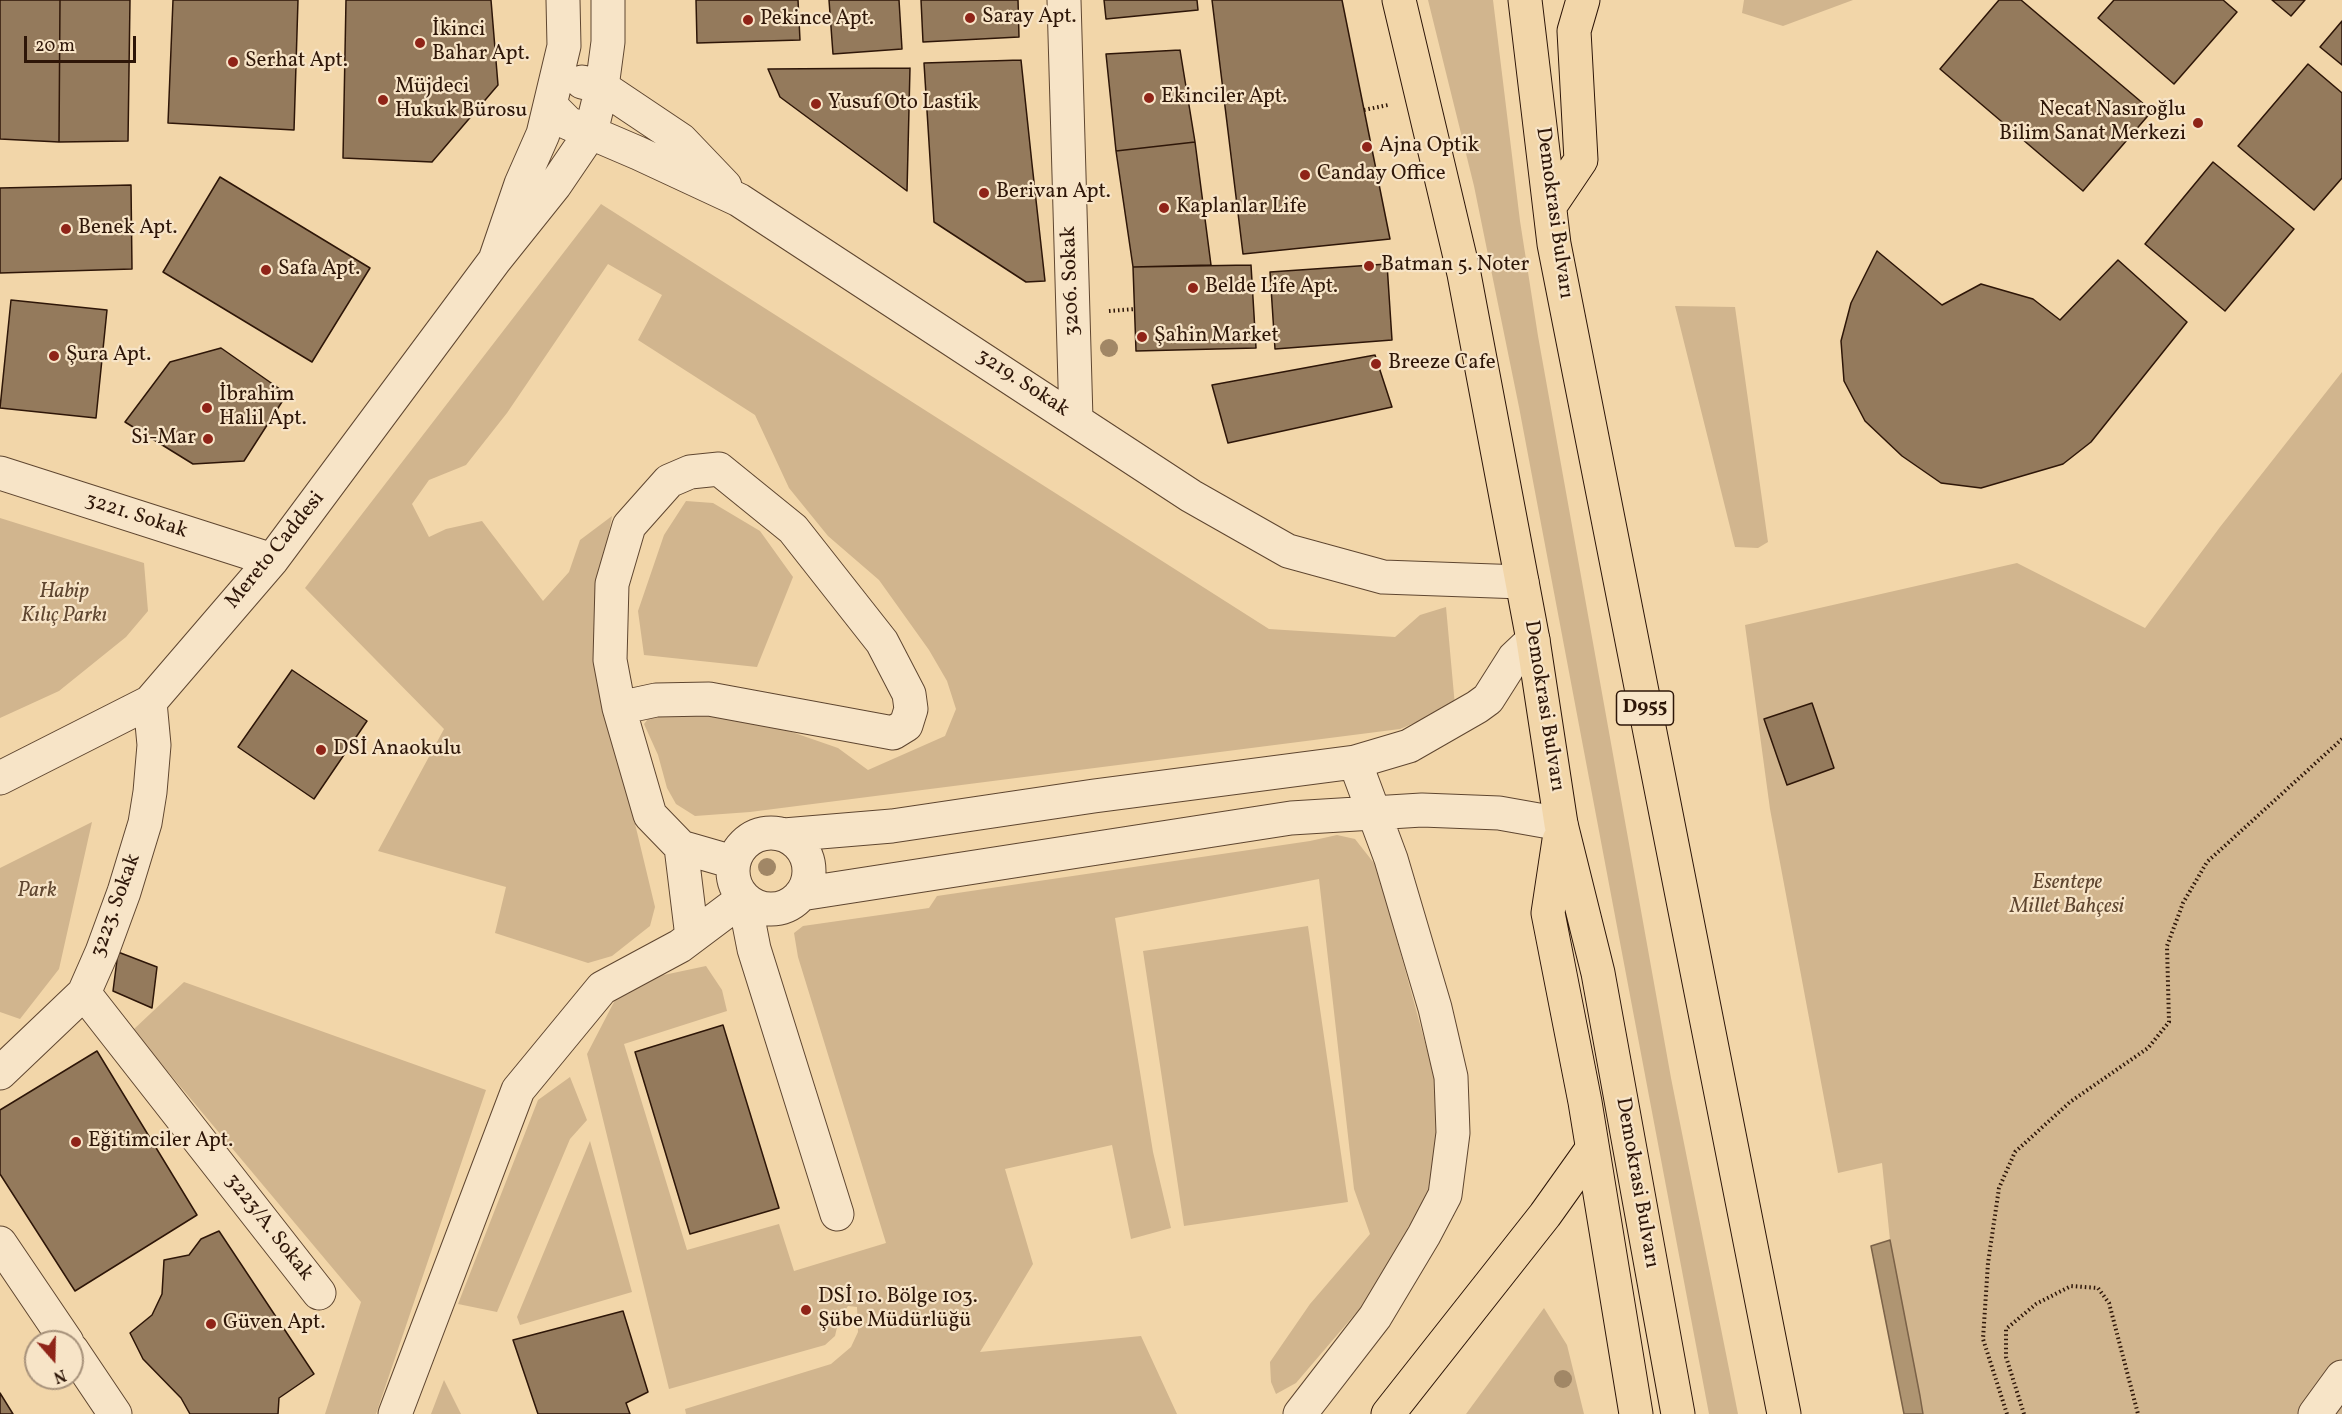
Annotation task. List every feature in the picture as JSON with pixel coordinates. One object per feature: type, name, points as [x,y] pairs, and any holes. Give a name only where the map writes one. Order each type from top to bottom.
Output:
[{"type":"main road","name":"Demokrasi Bulvarı","points":[[1399,0],[1464,274],[1533,640],[1561,824],[1598,973],[1678,1414]]},
{"type":"main road","name":"Demokrasi Bulvarı","points":[[1525,0],[1554,244],[1784,1414]]},
{"type":"main road","points":[[1550,206],[1581,160],[1574,31],[1583,0]]},
{"type":"main road","points":[[1561,824],[1548,913],[1583,1091],[1636,1414]]},
{"type":"main road","points":[[1388,1414],[1545,1215],[1592,1149]]},
{"type":"street","name":"Mereto Caddesi","points":[[495,260],[521,184],[543,134],[564,46],[563,0]]},
{"type":"street","name":"Mereto Caddesi","points":[[0,778],[150,702],[272,560],[495,260],[555,185],[591,132],[602,87],[608,42],[608,0]]},
{"type":"street","name":"3206. Sokak","points":[[1064,0],[1076,419]]},
{"type":"street","points":[[553,91],[602,87],[681,140],[739,200]]},
{"type":"street","name":"3219. Sokak","points":[[553,91],[568,123],[739,200],[1191,496],[1288,551],[1383,577],[1522,582]]},
{"type":"street","points":[[619,708],[656,700],[709,699],[893,734],[906,725],[911,709],[909,694],[882,642],[793,529],[719,469],[690,472],[669,481],[628,526],[612,584],[610,660],[619,708],[650,815],[681,847],[733,862]]},
{"type":"street","name":"3221. Sokak","points":[[0,473],[272,560]]},
{"type":"street","points":[[784,835],[892,826],[1094,796],[1355,762],[1409,746],[1477,707],[1488,699],[1514,658],[1533,640]]},
{"type":"street","name":"3223. Sokak","points":[[0,1073],[84,993],[124,892],[146,824],[154,745],[150,702]]},
{"type":"street","points":[[1300,1414],[1375,1317],[1445,1195],[1453,1132],[1451,1077],[1435,1008],[1391,859],[1355,762]]},
{"type":"street","points":[[801,894],[1291,818],[1422,810],[1500,813],[1561,824]]},
{"type":"street","points":[[773,832],[784,835],[795,841],[808,860],[809,873],[806,884],[801,894],[781,908],[768,909],[755,906],[744,898],[736,887],[732,875],[733,862],[738,849],[748,840],[760,834],[773,832]]},
{"type":"street","points":[[681,847],[692,937]]},
{"type":"street","points":[[395,1414],[518,1090],[602,988],[680,945],[744,898]]},
{"type":"street","points":[[744,898],[754,949],[837,1214]]},
{"type":"street","name":"3223/A. Sokak","points":[[84,993],[319,1293]]},
{"type":"street","points":[[0,1243],[59,1330]]},
{"type":"street","points":[[84,1368],[115,1414]]},
{"type":"street","points":[[2315,1414],[2341,1379]]},
{"type":"path","points":[[1364,111],[1388,105]]},
{"type":"path","points":[[2007,1414],[1983,1339],[1988,1263],[1999,1188],[2015,1152],[2070,1102],[2148,1048],[2169,1022],[2167,946],[2183,903],[2207,862],[2342,739]]},
{"type":"path","points":[[2024,1414],[2006,1356],[2006,1329],[2036,1304],[2071,1286],[2098,1288],[2109,1303],[2138,1414]]},
{"type":"green space","points":[[1428,0],[1493,0],[1520,221],[1538,336],[1671,1078],[1738,1414],[1709,1414],[1519,407],[1474,186]]},
{"type":"green space","points":[[1744,0],[1853,0],[1783,26],[1742,13]]},
{"type":"green space","points":[[601,204],[1269,629],[1395,637],[1420,615],[1446,607],[1455,706],[1400,729],[750,812],[695,816],[676,804],[667,788],[658,755],[644,724],[651,715],[683,713],[760,721],[838,748],[868,770],[945,736],[956,709],[947,681],[929,650],[879,580],[828,536],[789,488],[755,415],[638,340],[662,295],[608,264],[507,413],[466,465],[429,480],[412,504],[429,537],[446,529],[482,521],[543,601],[569,572],[580,540],[612,516],[601,577],[600,678],[655,907],[650,926],[612,956],[588,963],[495,933],[506,887],[378,851],[444,729],[305,588]]},
{"type":"green space","points":[[1675,306],[1735,307],[1768,542],[1758,548],[1735,547]]},
{"type":"green space","name":"Esentepe Millet Bahçesi","points":[[2342,372],[2342,1414],[1923,1414],[1890,1240],[1882,1163],[1838,1173],[1770,809],[1745,625],[2017,563],[2145,628],[2220,527]]},
{"type":"green space","points":[[686,501],[713,503],[760,531],[793,577],[757,667],[644,655],[638,611],[664,535]]},
{"type":"green space","name":"Habip Kılıç Parkı","points":[[0,518],[144,563],[148,611],[126,637],[59,691],[0,718]]},
{"type":"green space","name":"Park","points":[[92,822],[59,969],[20,1019],[0,1012],[0,868]]},
{"type":"green space","points":[[1337,835],[1355,839],[1377,867],[1435,1079],[1436,1137],[1430,1186],[1415,1228],[1373,1293],[1296,1383],[1276,1394],[1271,1382],[1270,1362],[1310,1304],[1370,1234],[1354,1189],[1319,879],[1115,918],[1153,1152],[1171,1228],[1131,1239],[1112,1145],[1005,1169],[1033,1264],[980,1352],[1141,1336],[1177,1414],[686,1414],[685,1409],[831,1364],[851,1347],[858,1332],[857,1307],[848,1306],[839,1319],[835,1336],[825,1345],[669,1389],[587,1054],[615,1000],[659,976],[706,966],[722,990],[727,1011],[624,1044],[687,1250],[779,1224],[794,1271],[886,1243],[798,957],[794,933],[803,926],[929,908],[937,896],[1310,841]]},
{"type":"green space","points":[[1308,926],[1348,1202],[1184,1226],[1143,951]]},
{"type":"green space","points":[[184,982],[486,1090],[376,1414],[325,1414],[361,1302],[133,1030]]},
{"type":"green space","points":[[570,1077],[587,1120],[570,1139],[497,1312],[458,1304],[538,1100]]},
{"type":"green space","points":[[590,1141],[632,1292],[520,1325],[517,1317]]},
{"type":"green space","points":[[1544,1308],[1567,1345],[1584,1414],[1466,1414]]},
{"type":"green space","points":[[444,1380],[461,1414],[431,1414]]},
{"type":"shaded area","points":[[1890,1240],[1923,1414],[1904,1414],[1871,1246]]},
{"type":"building","points":[[0,0],[60,0],[59,142],[0,139]]},
{"type":"building","points":[[60,0],[130,0],[128,141],[59,142]]},
{"type":"building","name":"Serhat Apt.","points":[[173,0],[298,0],[294,130],[168,123]]},
{"type":"building","name":"İkinci Bahar Apt.","points":[[346,0],[491,0],[498,85],[432,162],[343,158]]},
{"type":"building","name":"Pekince Apt.","points":[[696,0],[798,0],[800,40],[697,43]]},
{"type":"building","points":[[829,0],[899,0],[902,49],[833,54]]},
{"type":"building","name":"Saray Apt.","points":[[921,0],[1018,0],[1019,37],[923,42]]},
{"type":"building","points":[[1104,0],[1197,0],[1198,10],[1106,19]]},
{"type":"building","name":"Canday Office","points":[[1212,0],[1342,0],[1390,239],[1243,254]]},
{"type":"building","points":[[1999,0],[2021,0],[2152,111],[2083,191],[1940,69]]},
{"type":"building","points":[[2114,0],[2223,0],[2237,12],[2174,84],[2098,18]]},
{"type":"building","points":[[2272,0],[2305,0],[2291,16]]},
{"type":"building","points":[[2342,21],[2342,65],[2320,47]]},
{"type":"building","name":"Ekinciler Apt.","points":[[1180,50],[1195,142],[1116,151],[1106,54]]},
{"type":"building","name":"Berivan Apt.","points":[[1021,60],[1045,281],[1026,282],[934,222],[924,63]]},
{"type":"building","points":[[2308,64],[2342,93],[2342,178],[2314,210],[2238,146]]},
{"type":"building","points":[[910,68],[907,191],[780,97],[768,69]]},
{"type":"building","name":"Kaplanlar Life","points":[[1195,142],[1211,265],[1133,267],[1116,151]]},
{"type":"building","points":[[2213,162],[2294,229],[2225,311],[2145,244]]},
{"type":"building","name":"Safa Apt.","points":[[220,177],[370,268],[312,362],[163,272]]},
{"type":"building","name":"Benek Apt.","points":[[131,185],[132,269],[0,273],[0,188]]},
{"type":"building","points":[[1877,251],[1942,305],[1981,284],[2033,299],[2060,320],[2118,260],[2187,322],[2091,442],[2063,464],[1981,488],[1941,483],[1902,456],[1865,421],[1844,381],[1841,341],[1851,303]]},
{"type":"building","points":[[1387,264],[1392,340],[1275,349],[1270,272]]},
{"type":"building","name":"Belde Life Apt.","points":[[1251,265],[1256,348],[1136,351],[1133,267]]},
{"type":"building","name":"Şura Apt.","points":[[11,300],[107,310],[96,418],[0,408]]},
{"type":"building","name":"İbrahim Halil Apt.","points":[[221,348],[287,394],[244,461],[193,464],[125,422],[170,362]]},
{"type":"building","points":[[1375,355],[1392,407],[1228,443],[1212,385]]},
{"type":"building","points":[[292,670],[367,721],[314,799],[238,747]]},
{"type":"building","points":[[1812,703],[1834,768],[1787,785],[1764,719]]},
{"type":"building","points":[[118,952],[157,967],[152,1008],[113,991]]},
{"type":"building","points":[[723,1025],[779,1208],[690,1234],[635,1052]]},
{"type":"building","name":"Eğitimciler Apt.","points":[[97,1051],[197,1215],[75,1291],[0,1174],[0,1110]]},
{"type":"building","name":"Güven Apt.","points":[[219,1231],[314,1374],[279,1398],[278,1414],[190,1414],[181,1398],[143,1359],[130,1333],[152,1315],[162,1294],[164,1260],[189,1255],[201,1239]]},
{"type":"building","points":[[623,1311],[648,1392],[626,1403],[630,1414],[538,1414],[513,1340]]},
{"type":"building","points":[[0,1393],[13,1414],[0,1414]]},
{"type":"place","name":"Saray Apt.","points":[[970,18]]},
{"type":"place","name":"Pekince Apt.","points":[[748,20]]},
{"type":"place","name":"İkinci Bahar Apt.","points":[[420,43]]},
{"type":"place","name":"Serhat Apt.","points":[[233,62]]},
{"type":"place","name":"Ekinciler Apt.","points":[[1149,98]]},
{"type":"place","name":"Müjdeci Hukuk Bürosu","points":[[383,100]]},
{"type":"place","name":"Yusuf Oto Lastik","points":[[816,104]]},
{"type":"place","name":"Necat Nasıroğlu Bilim Sanat Merkezi","points":[[2198,123]]},
{"type":"place","name":"Ajna Optik","points":[[1367,147]]},
{"type":"place","name":"Canday Office","points":[[1305,175]]},
{"type":"place","name":"Berivan Apt.","points":[[984,193]]},
{"type":"place","name":"Kaplanlar Life","points":[[1164,208]]},
{"type":"place","name":"Benek Apt.","points":[[66,229]]},
{"type":"place","name":"Batman 5. Noter","points":[[1369,266]]},
{"type":"place","name":"Safa Apt.","points":[[266,270]]},
{"type":"place","name":"Belde Life Apt.","points":[[1193,288]]},
{"type":"place","name":"Şahin Market","points":[[1142,337]]},
{"type":"place","name":"Şura Apt.","points":[[54,356]]},
{"type":"place","name":"Breeze Cafe","points":[[1376,364]]},
{"type":"place","name":"İbrahim Halil Apt.","points":[[207,408]]},
{"type":"place","name":"Si-Mar","points":[[208,439]]},
{"type":"place","name":"DSİ Anaokulu","points":[[321,750]]},
{"type":"place","name":"Eğitimciler Apt.","points":[[76,1142]]},
{"type":"place","name":"DSİ 10. Bölge 103. Şübe Müdürlüğü","points":[[806,1310]]},
{"type":"place","name":"Güven Apt.","points":[[211,1324]]}]
